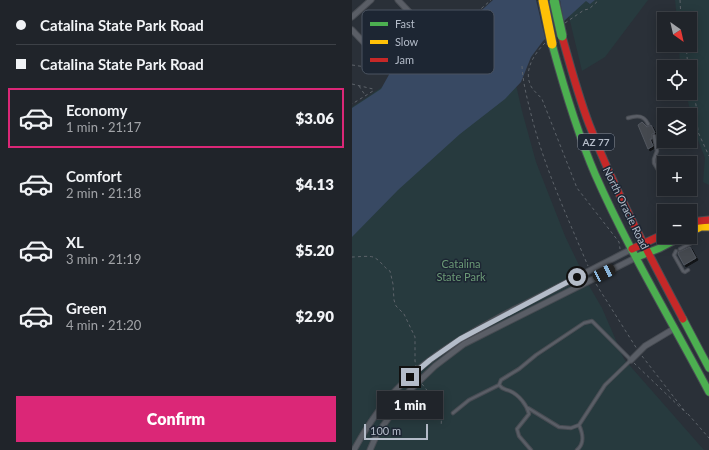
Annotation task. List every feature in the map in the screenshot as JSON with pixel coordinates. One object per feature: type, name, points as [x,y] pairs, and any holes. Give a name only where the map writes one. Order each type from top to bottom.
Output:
[{"type":"main road","name":"North Oracle Road","points":[[543,0],[561,79],[586,152],[608,202],[636,257],[709,392]]},
{"type":"main road","name":"North Oracle Road","points":[[554,0],[562,36],[581,104],[605,164],[709,368]]},
{"type":"main road","points":[[697,221],[709,220]]},
{"type":"main road","points":[[697,229],[709,227]]},
{"type":"main road","points":[[632,249],[657,237]]},
{"type":"main road","points":[[636,257],[666,244]]},
{"type":"street","points":[[352,17],[371,0]]},
{"type":"street","points":[[398,0],[407,10]]},
{"type":"street","points":[[352,30],[362,41]]},
{"type":"street","points":[[354,450],[367,427],[402,383],[460,339],[632,249]]},
{"type":"street","points":[[370,450],[377,434],[410,390],[435,366],[464,344],[636,257]]},
{"type":"street","points":[[631,360],[645,346],[675,328]]},
{"type":"lane","points":[[628,118],[636,115],[646,119],[648,124]]},
{"type":"lane","points":[[654,136],[657,152],[654,163],[657,168]]},
{"type":"lane","points":[[680,249],[689,244]]},
{"type":"lane","points":[[676,251],[674,255],[683,271],[685,272],[688,270]]},
{"type":"lane","points":[[581,275],[585,282]]},
{"type":"lane","points":[[453,413],[469,400],[499,385],[501,380],[584,323],[592,321],[631,360],[605,385],[579,425],[570,428],[559,428],[528,408],[517,395],[511,391],[503,390],[499,385]]},
{"type":"lane","points":[[528,408],[529,414],[517,429],[519,436],[531,450]]},
{"type":"lane","points":[[579,425],[583,438],[582,450]]},
{"type":"lane","points":[[577,450],[582,446]]},
{"type":"path","points":[[479,10],[491,0]]},
{"type":"path","points":[[680,0],[681,12]]},
{"type":"path","points":[[352,65],[362,67]]},
{"type":"path","points":[[522,66],[525,88],[547,169],[590,270]]},
{"type":"path","points":[[352,84],[373,89],[373,92],[352,104]]},
{"type":"path","points":[[359,86],[366,96]]},
{"type":"path","points":[[695,100],[698,132],[709,156]]},
{"type":"path","points":[[352,257],[364,258],[370,256],[376,258],[384,268],[390,271],[396,306],[404,314],[415,337],[415,361],[418,370]]},
{"type":"path","points":[[631,360],[687,414],[709,438]]},
{"type":"path","points":[[420,380],[433,397],[442,421],[441,425]]},
{"type":"green space","points":[[565,0],[648,0],[605,57],[582,71]]},
{"type":"green space","points":[[675,0],[709,0],[709,185],[703,182],[705,158],[697,138],[697,108],[690,108],[688,100],[697,100],[697,60],[680,60],[679,52],[697,52],[697,12],[676,12]]},
{"type":"green space","name":"Catalina State Park","points":[[504,6],[516,85],[536,162],[565,236],[588,284],[602,308],[624,359],[704,450],[352,450],[352,107],[402,74],[494,74],[494,13]]},
{"type":"water","points":[[493,0],[595,0],[590,4],[586,1],[543,41],[531,57],[521,82],[505,99],[460,134],[398,190],[352,237],[352,108],[381,89],[389,74],[494,74],[494,10],[482,10]]},
{"type":"pier","points":[[536,0],[560,0],[564,23],[546,42]]},
{"type":"building","points":[[642,122],[647,127],[651,125],[655,133],[652,134],[652,139],[650,139],[653,146],[648,149],[638,125]]},
{"type":"building","points":[[690,247],[696,258],[684,265],[678,254],[679,251]]},
{"type":"traffic: fast","points":[[554,0],[562,36]]},
{"type":"traffic: fast","points":[[552,44],[571,110],[595,174],[621,230],[709,392]]},
{"type":"traffic: fast","points":[[637,257],[668,244]]},
{"type":"traffic: fast","points":[[683,319],[709,368]]},
{"type":"traffic: slow","points":[[543,0],[552,44]]},
{"type":"traffic: slow","points":[[697,229],[709,227]]},
{"type":"traffic: jam","points":[[562,36],[581,102],[599,149],[633,223],[683,319]]},
{"type":"traffic: jam","points":[[697,221],[709,220]]},
{"type":"traffic: jam","points":[[632,249],[657,237]]},
{"type":"route","points":[[410,377],[430,360],[460,339],[577,277]]}]
